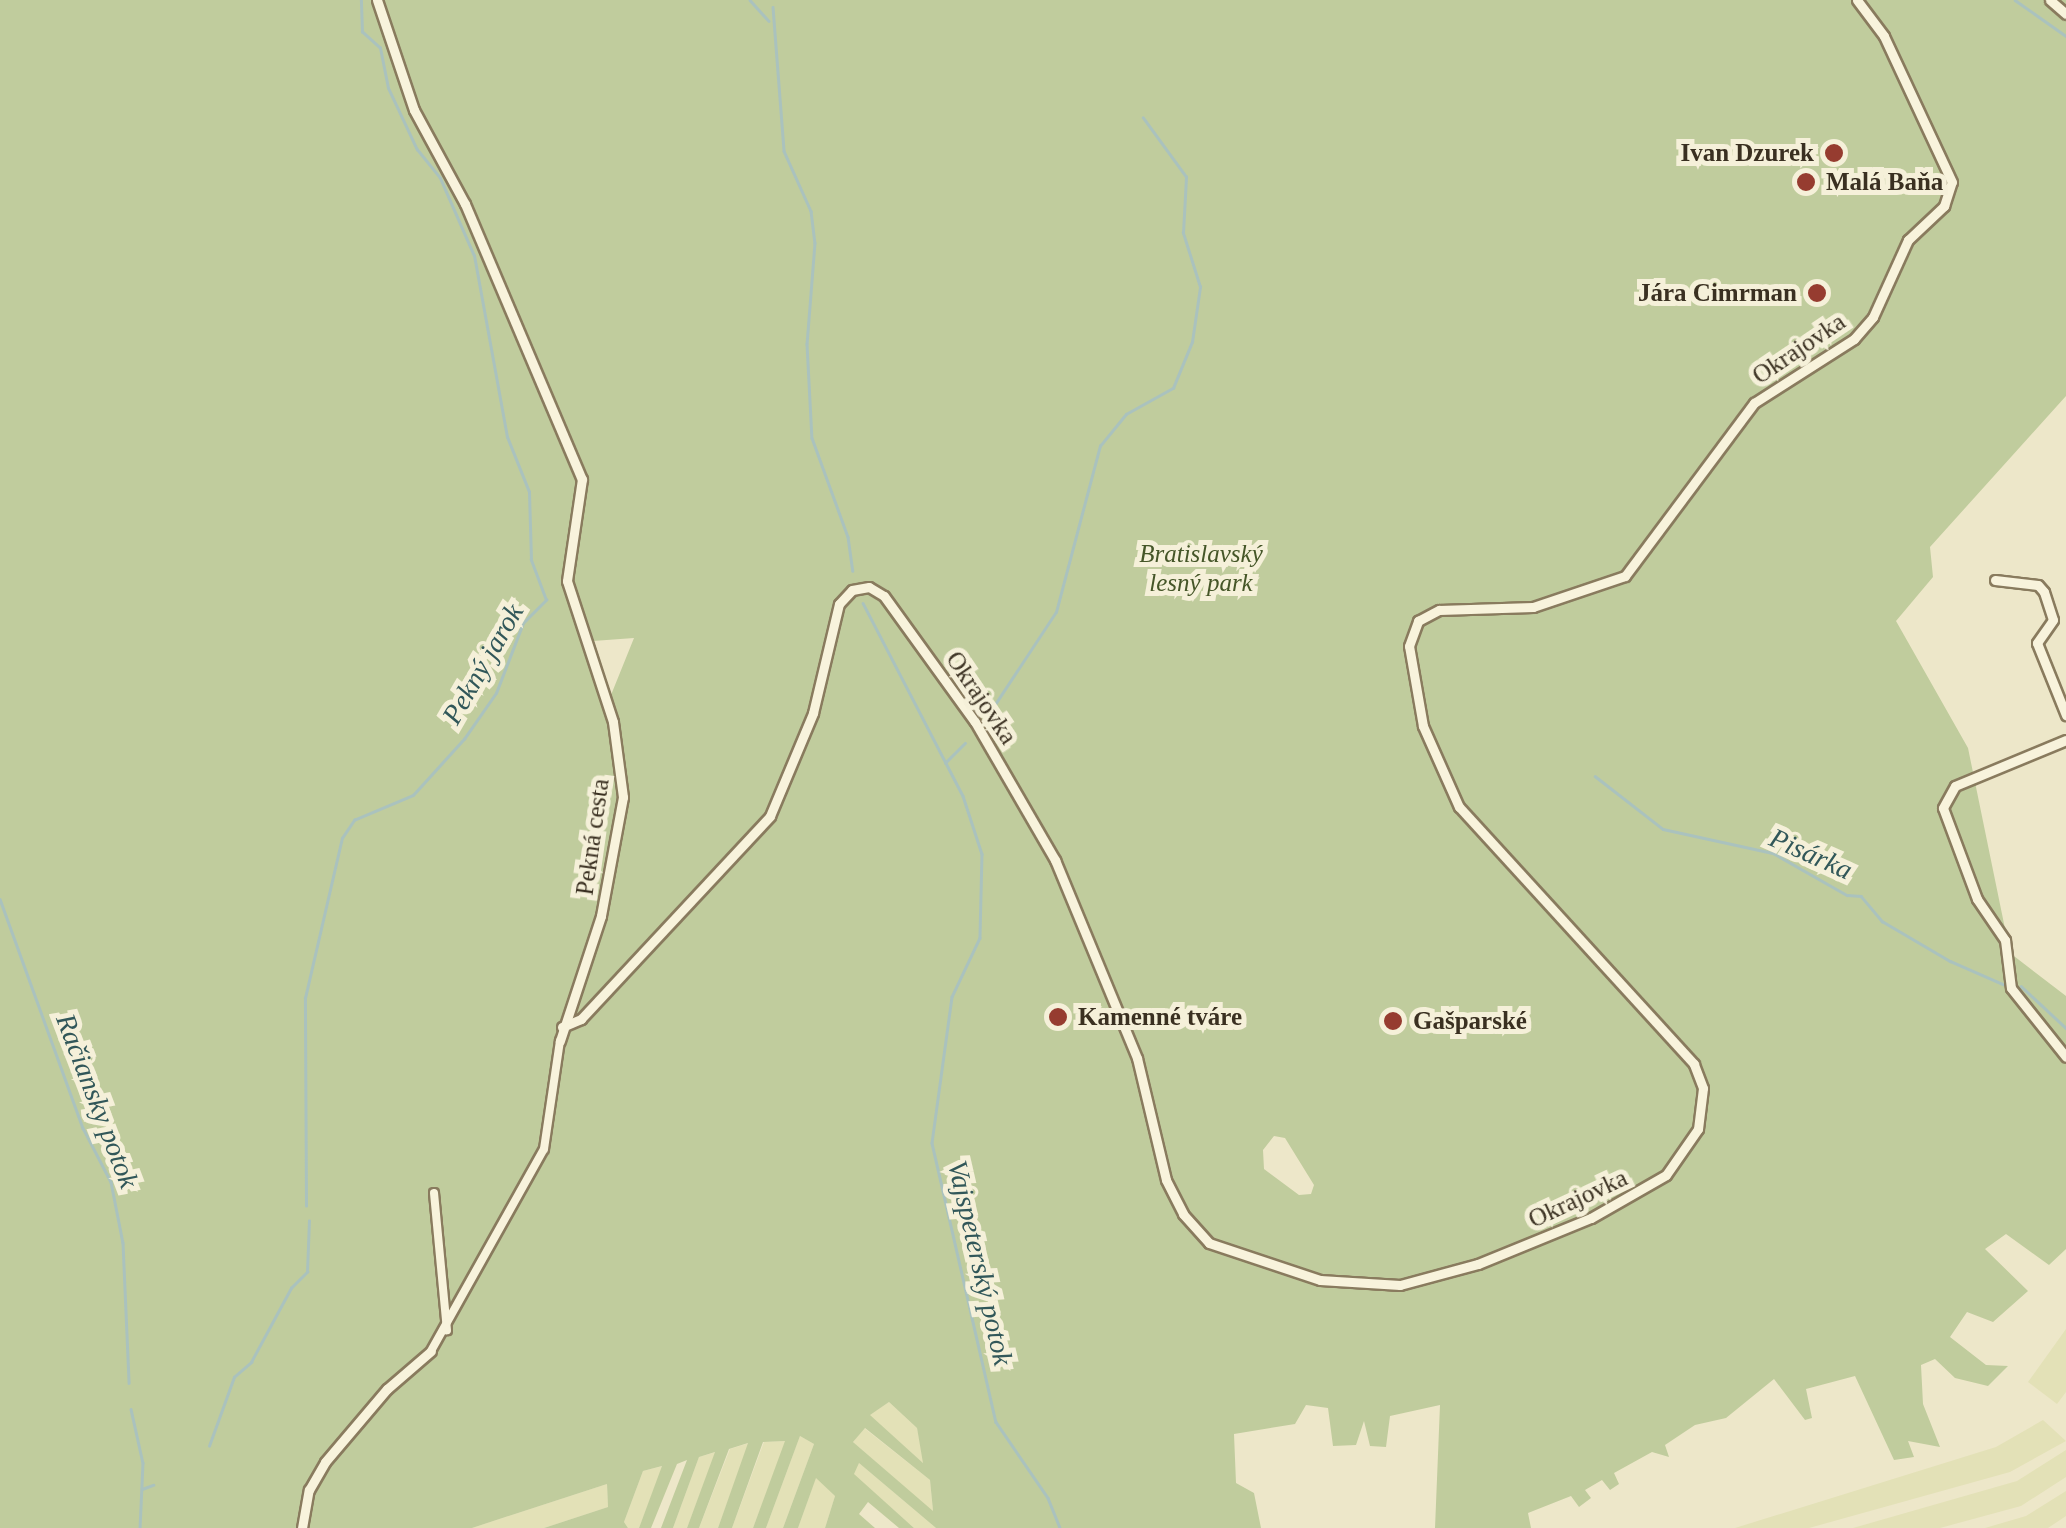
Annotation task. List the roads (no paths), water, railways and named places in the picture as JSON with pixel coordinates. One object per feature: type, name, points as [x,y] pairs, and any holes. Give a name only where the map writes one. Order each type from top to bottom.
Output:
[{"type":"street","name":"Okrajovka","points":[[562,1027],[581,1019],[770,816],[813,713],[838,604],[856,589],[884,596],[974,722],[1055,860],[1138,1058],[1166,1180],[1183,1214],[1209,1243],[1320,1280],[1400,1286],[1478,1264],[1630,1200],[1688,1150],[1702,1110],[1694,1064],[1459,806],[1423,726],[1409,646],[1418,621],[1439,610],[1533,607],[1625,576],[1754,403],[1854,339],[1873,317],[1908,240],[1944,206],[1952,182],[1884,36],[1857,0]]},
{"type":"street","points":[[2050,0],[2066,14]]},
{"type":"street","name":"Pekná cesta","points":[[302,1528],[309,1490],[325,1462],[382,1394],[431,1351],[447,1330],[544,1149],[562,1027],[601,916],[623,797],[612,722],[567,580],[582,479],[465,204],[414,110],[379,1]]},
{"type":"street","points":[[1995,580],[2038,585],[2044,592],[2053,620],[2037,643],[2066,715]]},
{"type":"street","points":[[2066,740],[1955,786],[1942,808],[1978,899],[2005,940],[2011,988],[2066,1057]]},
{"type":"street","points":[[434,1193],[447,1330]]},
{"type":"waterway","name":"Pekný jarok","points":[[306,1206],[305,998],[342,838],[354,820],[413,795],[464,739],[496,693],[523,623],[546,600],[531,560],[529,492],[507,437],[474,256],[440,178],[417,150],[388,88],[380,48],[362,32],[361,0]]},
{"type":"waterway","points":[[750,0],[769,21]]},
{"type":"waterway","points":[[2015,0],[2066,36]]},
{"type":"waterway","name":"Vajspeterský potok","points":[[773,7],[784,151],[811,211],[815,243],[807,344],[812,438],[848,537],[853,571]]},
{"type":"waterway","points":[[988,715],[1056,612],[1100,446],[1126,414],[1173,388],[1192,342],[1200,287],[1183,233],[1186,177],[1143,118]]},
{"type":"waterway","name":"Vajspeterský potok","points":[[863,603],[963,796],[982,854],[980,938],[952,997],[932,1143],[996,1422],[1048,1498],[1060,1528]]},
{"type":"waterway","points":[[945,763],[965,743]]},
{"type":"waterway","name":"Pisárka","points":[[1595,776],[1663,829],[1773,853],[1847,895],[1861,896],[1882,921],[1950,961],[2003,984]]},
{"type":"waterway","name":"Račiansky potok","points":[[0,899],[83,1128],[111,1182],[123,1243],[129,1383]]},
{"type":"waterway","name":"Pisárka","points":[[2021,986],[2066,1028]]},
{"type":"waterway","name":"Pekný jarok","points":[[209,1446],[234,1377],[251,1362],[291,1288],[307,1272],[309,1221]]},
{"type":"waterway","name":"Račiansky potok","points":[[131,1409],[143,1463],[140,1528]]},
{"type":"waterway","name":"Pekný jarok","points":[[142,1489],[153,1485]]},
{"type":"place","name":"Ivan Dzurek","points":[[1834,153]]},
{"type":"place","name":"Malá Baňa","points":[[1806,182]]},
{"type":"place","name":"Jára Cimrman","points":[[1817,293]]},
{"type":"place","name":"Kamenné tváre","points":[[1058,1017]]},
{"type":"place","name":"Gašparské","points":[[1393,1021]]},
{"type":"park label","name":"Bratislavský lesný park","points":[[1201,570]]}]
